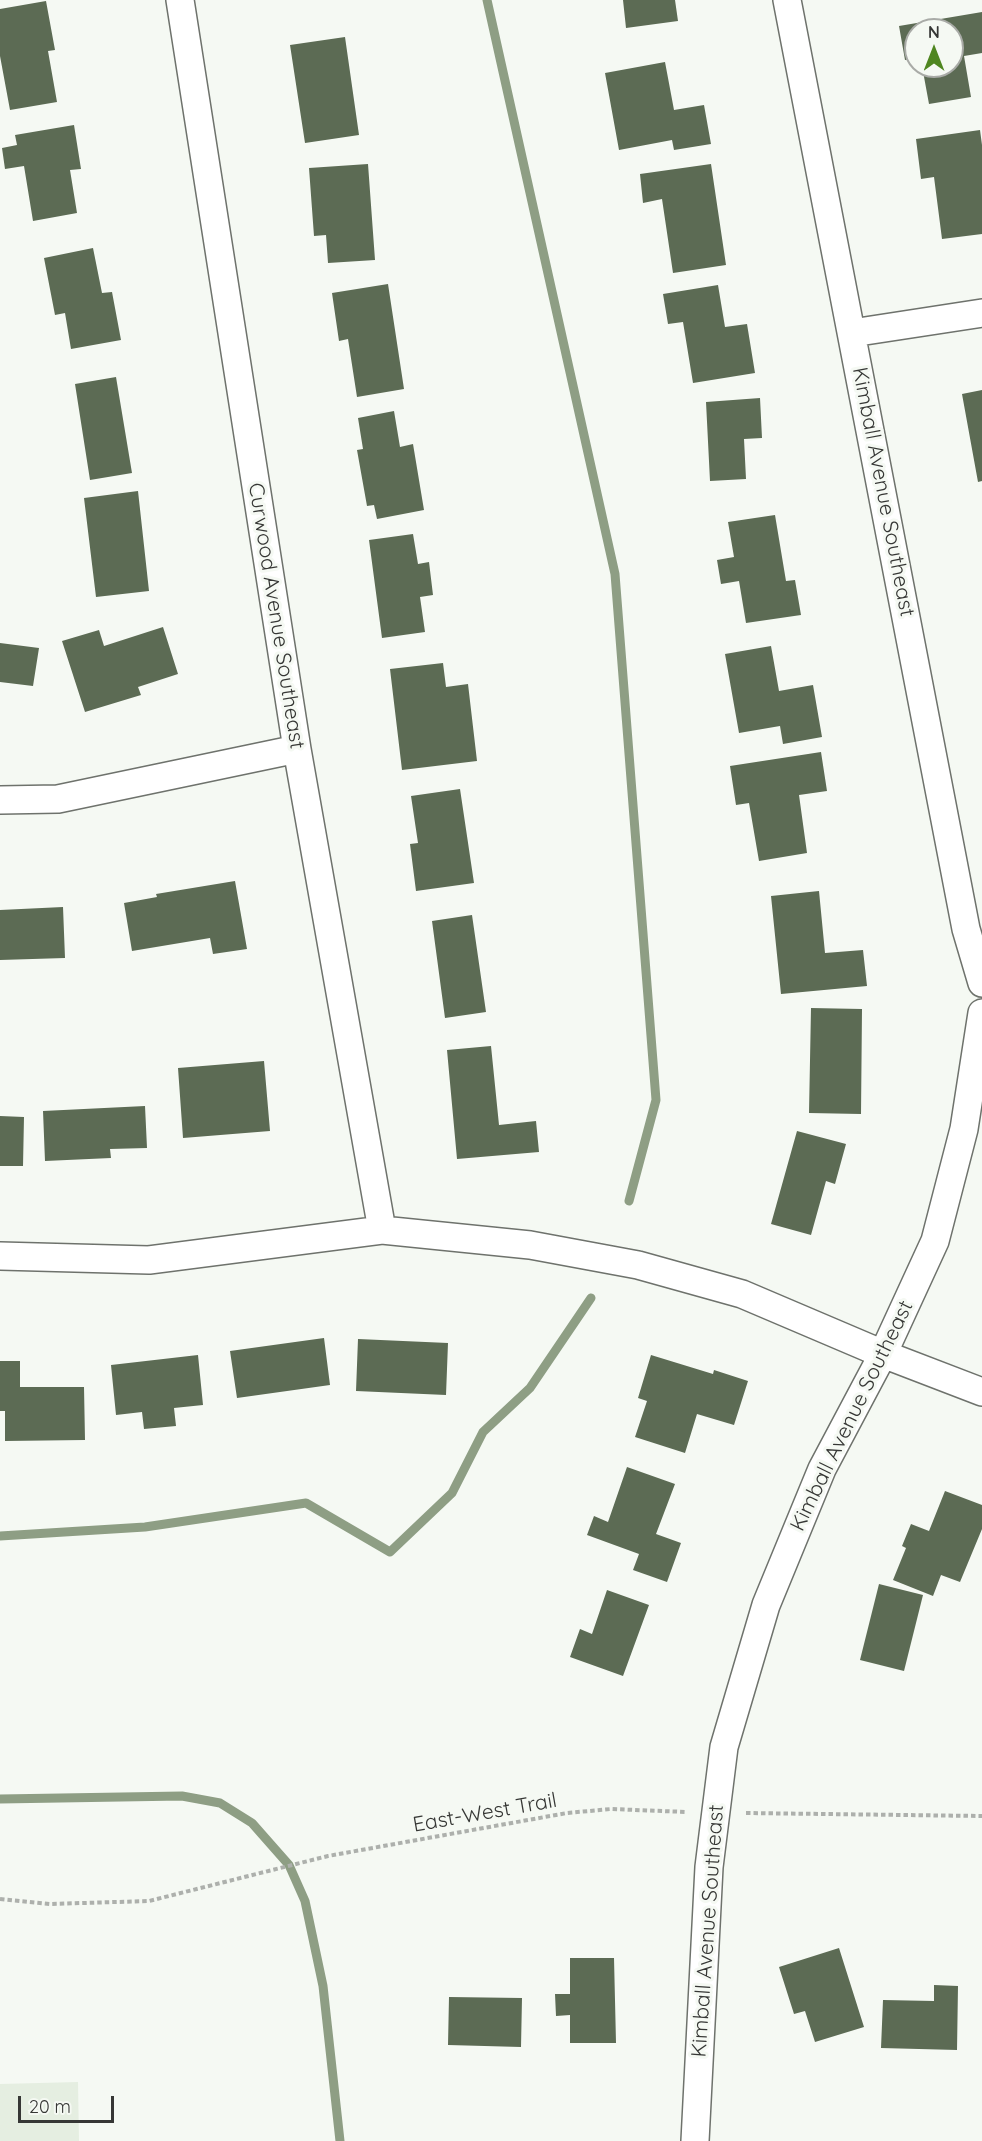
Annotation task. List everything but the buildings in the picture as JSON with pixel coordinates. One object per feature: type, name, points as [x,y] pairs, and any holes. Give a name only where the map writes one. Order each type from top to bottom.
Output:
[{"type":"street","name":"Curwood Avenue Southeast","points":[[180,0],[297,749],[382,1230]]},
{"type":"street","name":"Kimball Avenue Southeast","points":[[787,0],[966,929],[982,983]]},
{"type":"street","points":[[852,333],[982,313]]},
{"type":"street","points":[[0,800],[58,799],[297,749]]},
{"type":"street","name":"Kimball Avenue Southeast","points":[[695,2141],[709,1866],[724,1747],[766,1605],[822,1469],[883,1354],[935,1241],[964,1129],[982,1013]]},
{"type":"street","points":[[0,1256],[149,1260],[382,1230],[530,1245],[638,1265],[742,1293],[883,1354],[982,1392]]},
{"type":"path","name":"East-West Trail","points":[[0,1899],[50,1904],[148,1901],[328,1856],[567,1813],[611,1809],[716,1813],[982,1816]]},
{"type":"shaded area","points":[[78,2082],[79,2141],[0,2141],[0,2084]]},
{"type":"waterway","points":[[487,0],[615,574],[656,1100],[629,1201]]},
{"type":"waterway","points":[[0,1536],[145,1527],[306,1503],[390,1552],[452,1493],[483,1432],[530,1388],[591,1298]]},
{"type":"waterway","points":[[0,1799],[182,1796],[220,1803],[252,1823],[289,1865],[305,1901],[323,1986],[340,2141]]}]
